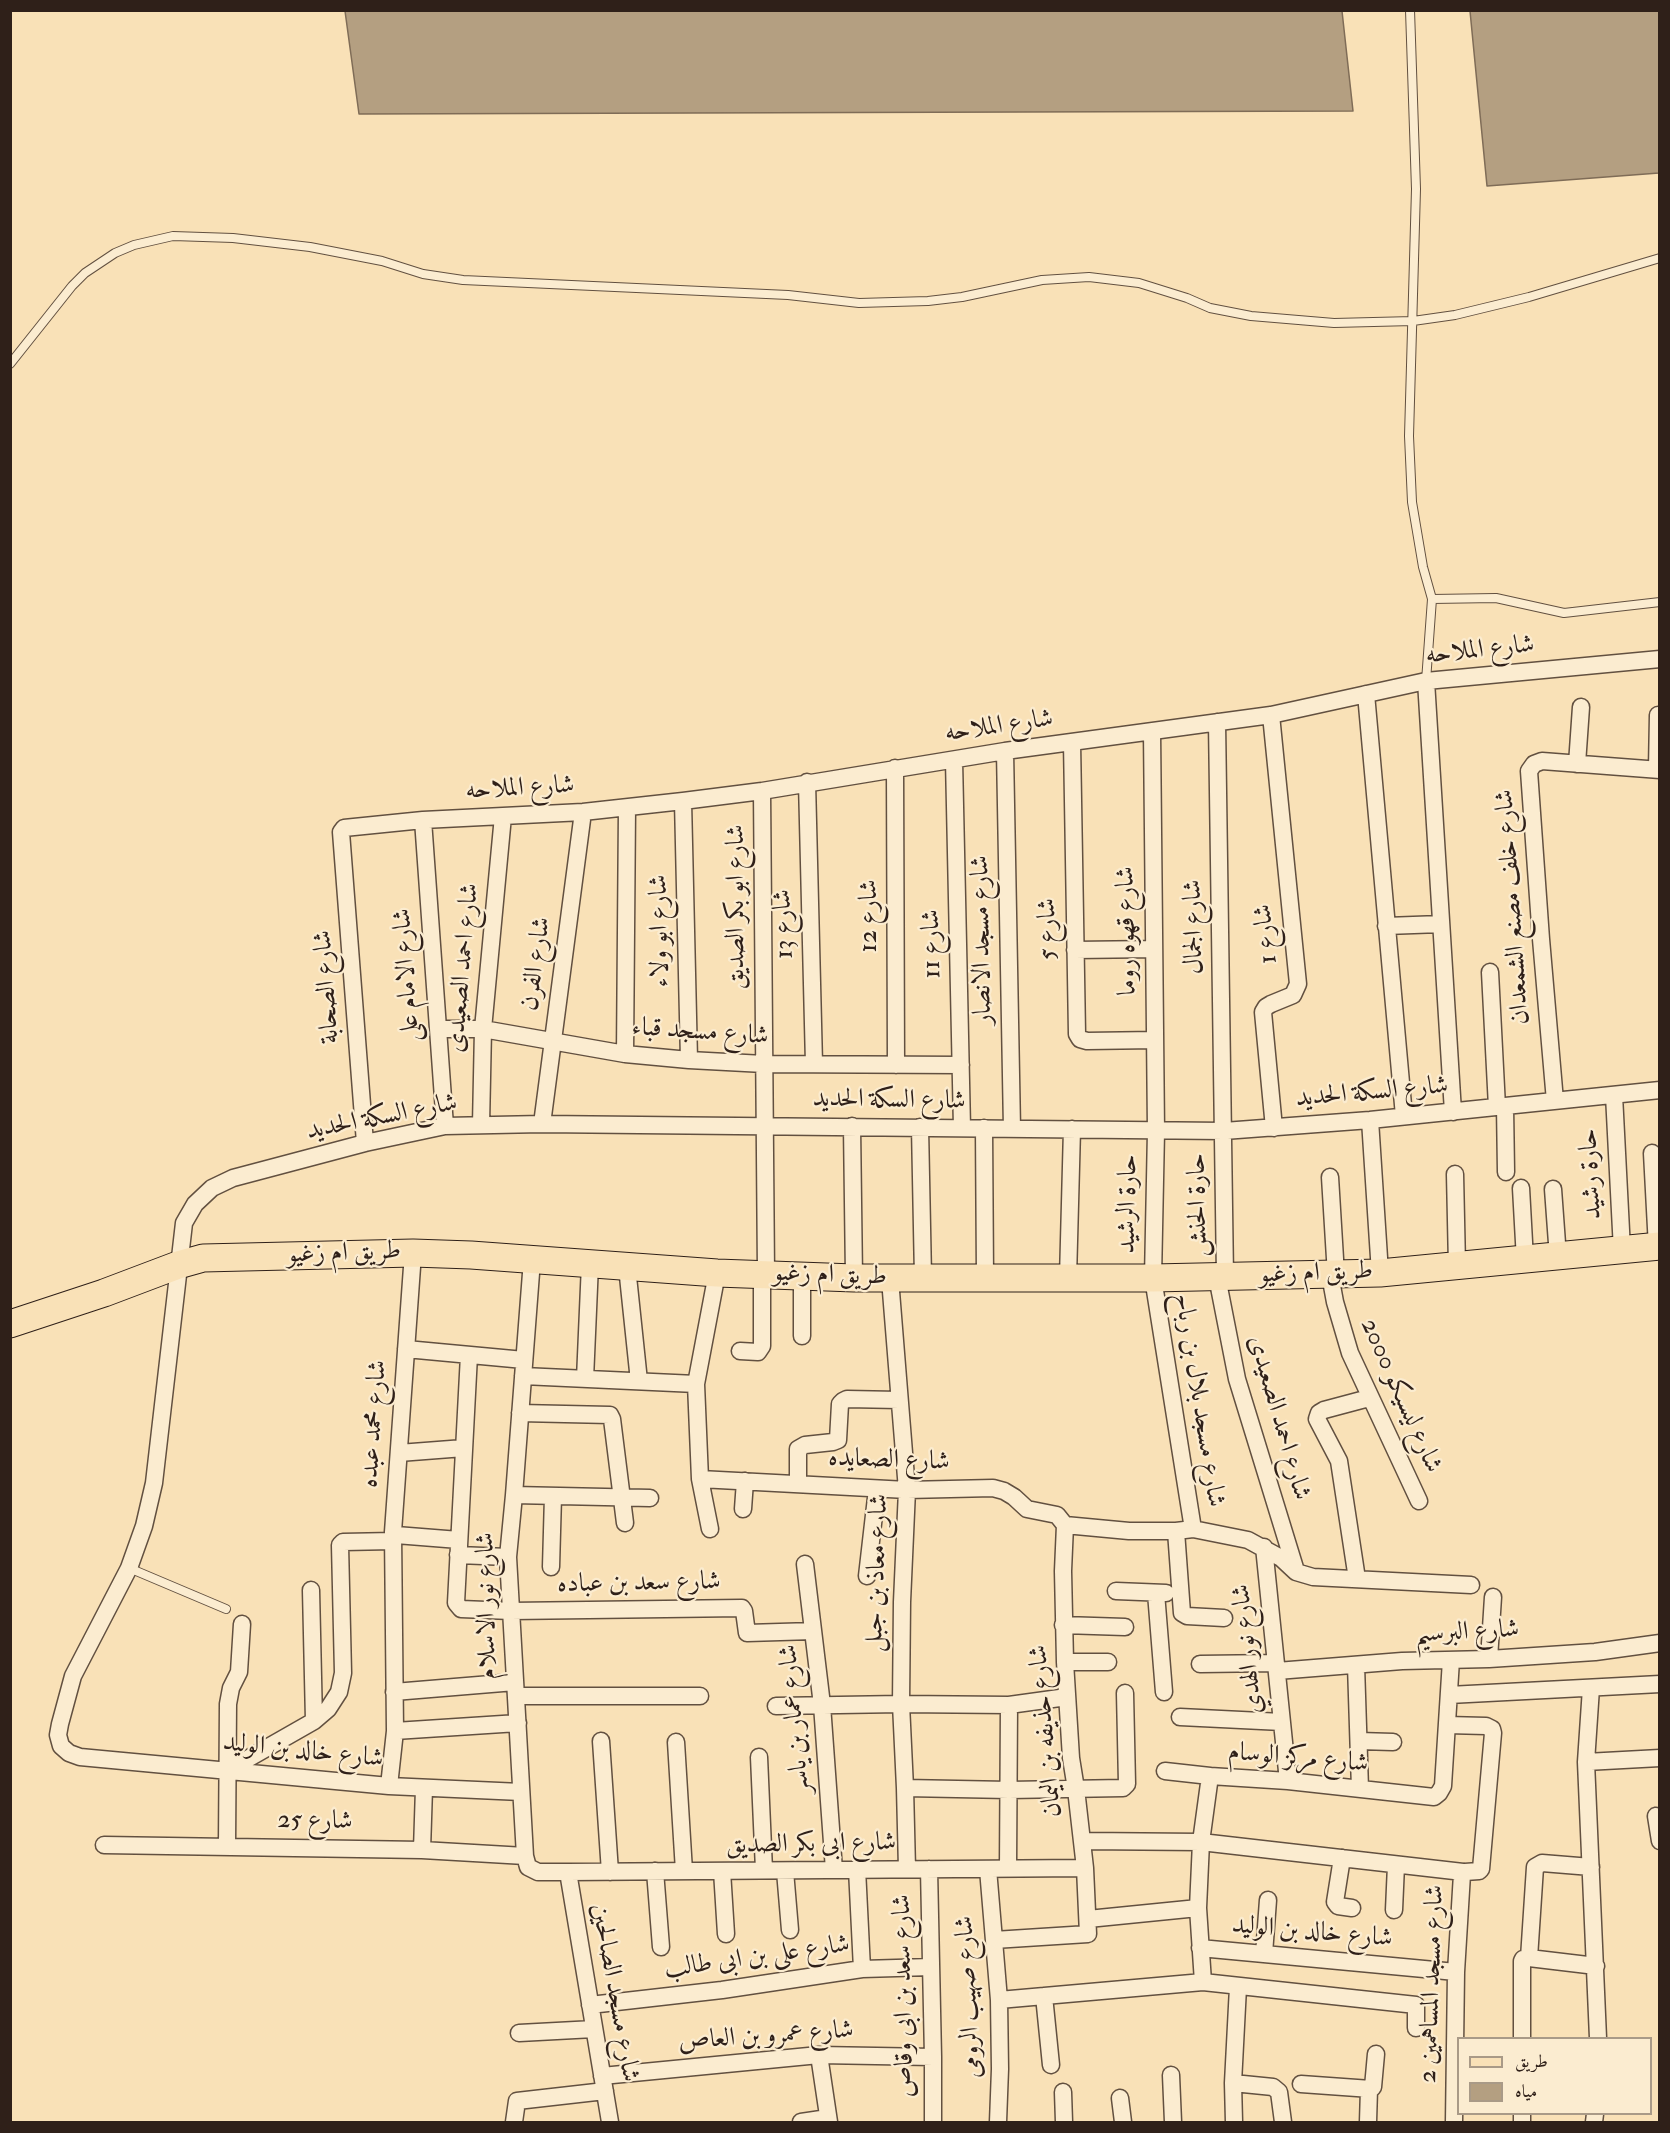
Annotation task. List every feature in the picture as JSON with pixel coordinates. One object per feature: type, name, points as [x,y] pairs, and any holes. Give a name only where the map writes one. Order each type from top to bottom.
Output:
[{"type":"main road","name":"طريق ام زغيو","points":[[10,1324],[104,1293],[178,1264],[203,1258],[413,1253],[717,1273],[854,1278],[1153,1278],[1380,1273],[1658,1247]]},
{"type":"street","name":"شارع الملاحه","points":[[344,828],[423,819],[583,812],[762,791],[895,768],[1271,714],[1426,681],[1659,659]]},
{"type":"street","points":[[1426,681],[1453,1112]]},
{"type":"street","points":[[1366,694],[1404,1116]]},
{"type":"street","points":[[1577,764],[1581,707]]},
{"type":"street","name":"شارع 1","points":[[1271,714],[1298,984],[1293,995],[1271,1004],[1263,1012],[1274,1128]]},
{"type":"street","points":[[1658,715],[1658,770]]},
{"type":"street","name":"شارع الجمال","points":[[1217,722],[1224,1131]]},
{"type":"street","name":"شارع قهوه روما","points":[[1152,731],[1156,1131]]},
{"type":"street","name":"شارع 5","points":[[1072,742],[1077,1034],[1080,1039],[1087,1041],[1155,1040]]},
{"type":"street","name":"شارع مسجد الانصار","points":[[1005,752],[1012,1129]]},
{"type":"street","name":"شارع 11","points":[[954,760],[962,1128]]},
{"type":"street","name":"شارع خلف مصنع الشمعدان","points":[[1555,1101],[1529,771],[1534,764],[1542,761],[1658,770]]},
{"type":"street","name":"شارع 12","points":[[895,768],[896,1065]]},
{"type":"street","name":"شارع 13","points":[[807,783],[814,1064]]},
{"type":"street","name":"شارع ابو بكر الصديق","points":[[740,1351],[758,1352],[762,1346],[764,1064],[762,791]]},
{"type":"street","name":"شارع ابو ولاء","points":[[683,801],[689,1060]]},
{"type":"street","points":[[625,1054],[627,808]]},
{"type":"street","name":"شارع الفرن","points":[[542,1124],[583,812]]},
{"type":"street","name":"شارع احمد الصعيدى","points":[[481,1125],[483,1029],[503,816]]},
{"type":"street","name":"شارع الامام على","points":[[423,819],[445,1126]]},
{"type":"street","name":"شارع الصحابة","points":[[344,828],[341,832],[365,1143]]},
{"type":"street","points":[[1386,926],[1442,924]]},
{"type":"street","points":[[1075,950],[1154,949]]},
{"type":"street","points":[[1490,972],[1506,1172]]},
{"type":"street","name":"شارع مسجد قباء","points":[[438,1029],[483,1029],[625,1054],[689,1060],[764,1064],[961,1065]]},
{"type":"street","name":"شارع السكة الحديد","points":[[80,1756],[69,1753],[61,1746],[58,1735],[60,1724],[74,1676],[129,1568],[144,1526],[154,1483],[183,1223],[195,1204],[212,1188],[233,1178],[365,1143],[445,1126],[764,1125],[1224,1131],[1370,1120],[1659,1090]]},
{"type":"street","name":"حارة رشيد","points":[[1614,1095],[1622,1250]]},
{"type":"street","points":[[1370,1120],[1380,1273]]},
{"type":"street","points":[[852,1126],[854,1278]]},
{"type":"street","points":[[920,1127],[923,1278]]},
{"type":"street","points":[[984,1128],[985,1278]]},
{"type":"street","points":[[1068,1278],[1072,1129]]},
{"type":"street","name":"حارة الرشيد","points":[[1153,1278],[1156,1131]]},
{"type":"street","name":"حارة الحنش","points":[[1221,1277],[1224,1131]]},
{"type":"street","points":[[1652,1153],[1658,1247]]},
{"type":"street","points":[[1455,1174],[1457,1266]]},
{"type":"street","name":"شارع ليسيكو 2000","points":[[1330,1177],[1333,1275],[1341,1328],[1369,1398],[1419,1501]]},
{"type":"street","points":[[1521,1188],[1525,1260]]},
{"type":"street","points":[[1553,1189],[1558,1257]]},
{"type":"street","name":"شارع محمد عبده","points":[[389,1786],[395,1731],[393,1536],[413,1253]]},
{"type":"street","name":"شارع نور الاسلام","points":[[525,1856],[508,1557],[532,1260]]},
{"type":"street","points":[[585,1378],[590,1264]]},
{"type":"street","points":[[627,1267],[639,1381]]},
{"type":"street","points":[[710,1529],[700,1479],[696,1384],[717,1273]]},
{"type":"street","points":[[802,1276],[802,1336]]},
{"type":"street","name":"شارع احمد الصعيدى","points":[[1221,1277],[1237,1379],[1296,1572]]},
{"type":"street","name":"شارع مسجد بلال بن رباح","points":[[1153,1278],[1184,1530],[1179,1594]]},
{"type":"street","name":"شارع معاذ بن جبل","points":[[890,1279],[908,1490],[902,1602],[901,1704],[906,1869]]},
{"type":"street","points":[[406,1349],[469,1355],[524,1368],[585,1378],[696,1384]]},
{"type":"street","points":[[469,1355],[456,1603],[464,1610],[511,1611]]},
{"type":"street","points":[[1357,1579],[1339,1461],[1317,1419],[1319,1413],[1324,1410],[1369,1398]]},
{"type":"street","points":[[798,1484],[798,1449],[805,1445],[838,1440],[840,1404],[843,1401],[847,1399],[899,1400]]},
{"type":"street","points":[[520,1413],[608,1414],[612,1419],[625,1523]]},
{"type":"street","points":[[399,1453],[464,1448]]},
{"type":"street","name":"شارع الصعايده","points":[[700,1479],[908,1490],[993,1488],[1014,1497],[1027,1509],[1057,1515],[1065,1525]]},
{"type":"street","points":[[743,1509],[745,1481]]},
{"type":"street","points":[[867,1576],[877,1489]]},
{"type":"street","points":[[514,1495],[650,1498]]},
{"type":"street","points":[[552,1567],[553,1496]]},
{"type":"street","points":[[1065,1525],[1129,1531],[1184,1530],[1248,1540],[1281,1558],[1296,1572],[1313,1577],[1471,1585]]},
{"type":"street","name":"شارع حذيفه بن اليمان","points":[[1065,1525],[1063,1626],[1065,1662],[1071,1758],[1083,1841],[1088,1926]]},
{"type":"street","points":[[228,1770],[314,1721],[328,1708],[339,1692],[343,1673],[340,1545],[344,1542],[396,1535],[508,1557]]},
{"type":"street","name":"شارع نور الهدي","points":[[1264,1547],[1288,1781]]},
{"type":"street","name":"شارع عمار بن ياسر","points":[[806,1564],[822,1705],[834,1870]]},
{"type":"street","points":[[311,1590],[314,1721]]},
{"type":"street","points":[[1116,1591],[1179,1594],[1180,1610],[1184,1615],[1224,1618]]},
{"type":"street","points":[[1156,1593],[1164,1692]]},
{"type":"street","points":[[1489,1659],[1493,1597]]},
{"type":"street","name":"شارع سعد بن عباده","points":[[511,1611],[742,1608],[746,1632],[813,1631]]},
{"type":"street","points":[[227,1846],[228,1704],[231,1688],[239,1672],[242,1624]]},
{"type":"street","points":[[1063,1626],[1125,1627]]},
{"type":"street","name":"شارع البرسيم","points":[[1200,1664],[1276,1667],[1489,1659],[1595,1652],[1659,1643]]},
{"type":"street","points":[[1447,1725],[1451,1660]]},
{"type":"street","points":[[1065,1662],[1108,1662]]},
{"type":"street","points":[[1356,1665],[1360,1789]]},
{"type":"street","points":[[1449,1695],[1659,1684]]},
{"type":"street","points":[[1591,1688],[1586,1762],[1598,2037]]},
{"type":"street","points":[[394,1692],[516,1689],[700,1696]]},
{"type":"street","points":[[905,1788],[1009,1790],[1123,1788],[1126,1786],[1125,1693]]},
{"type":"street","points":[[776,1706],[901,1704],[1009,1706],[1067,1696]]},
{"type":"street","points":[[1008,1868],[1009,1706]]},
{"type":"street","points":[[1180,1717],[1282,1722]]},
{"type":"street","points":[[395,1731],[518,1722]]},
{"type":"street","name":"شارع مركز الوسام","points":[[1165,1771],[1288,1781],[1434,1797],[1440,1793],[1443,1786],[1447,1725]]},
{"type":"street","name":"شارع مسجد المساهمين 2","points":[[1447,1725],[1486,1726],[1493,1733],[1481,1869],[1463,1872],[1456,1972],[1454,2122]]},
{"type":"street","points":[[601,1740],[610,1872]]},
{"type":"street","points":[[1359,1741],[1393,1742]]},
{"type":"street","points":[[676,1742],[684,1871]]},
{"type":"street","name":"شارع خالد بن الوليد","points":[[80,1756],[389,1786],[521,1792]]},
{"type":"street","points":[[759,1757],[764,1870]]},
{"type":"street","points":[[1586,1762],[1659,1758]]},
{"type":"street","points":[[1203,1982],[1198,1908],[1201,1842],[1210,1776]]},
{"type":"street","points":[[422,1850],[424,1788]]},
{"type":"street","points":[[1656,1816],[1659,1840]]},
{"type":"street","points":[[1083,1841],[1201,1842],[1463,1872]]},
{"type":"street","name":"شارع 25","points":[[104,1845],[422,1850],[525,1856]]},
{"type":"street","name":"شارع ابى بكر الصديق","points":[[525,1856],[528,1867],[538,1872],[1085,1868]]},
{"type":"street","points":[[1341,1858],[1335,1902],[1338,1906],[1352,1908]]},
{"type":"street","points":[[1522,2037],[1525,1960],[1535,1867],[1542,1863],[1591,1868]]},
{"type":"street","points":[[1394,1910],[1396,1865]]},
{"type":"street","points":[[857,1869],[862,1969]]},
{"type":"street","name":"شارع سعد بن ابى وقاص","points":[[929,1869],[933,2122]]},
{"type":"street","name":"شارع صهيب الرومى","points":[[988,1869],[999,2000],[998,2122]]},
{"type":"street","points":[[785,1870],[790,1930]]},
{"type":"street","points":[[655,1871],[661,1947]]},
{"type":"street","points":[[722,1871],[726,1934]]},
{"type":"street","name":"شارع مسجد الصالحين","points":[[568,1872],[610,2122]]},
{"type":"street","points":[[1264,1954],[1268,1900]]},
{"type":"street","points":[[994,1940],[1085,1935],[1088,1926],[1198,1908]]},
{"type":"street","name":"شارع خالد بن الوليد","points":[[1200,1948],[1456,1972]]},
{"type":"street","points":[[1525,1960],[1596,1966]]},
{"type":"street","name":"شارع على بن ابى طالب","points":[[590,2005],[722,1990],[862,1969],[931,1967]]},
{"type":"street","points":[[999,2000],[1203,1982],[1414,2005],[1417,2007],[1416,2028]]},
{"type":"street","points":[[1234,2122],[1233,2083],[1238,1987]]},
{"type":"street","points":[[1044,1996],[1051,2066]]},
{"type":"street","points":[[519,2033],[594,2029]]},
{"type":"street","points":[[1368,2122],[1369,2090],[1373,2087],[1376,2054]]},
{"type":"street","points":[[801,2122],[829,2120],[819,2055]]},
{"type":"street","name":"شارع عمرو بن العاص","points":[[513,2122],[516,2103],[520,2100],[603,2084],[819,2055],[933,2057]]},
{"type":"street","points":[[1171,2075],[1173,2122]]},
{"type":"street","points":[[1233,2083],[1273,2087],[1279,2092],[1283,2122]]},
{"type":"street","points":[[1301,2084],[1369,2090]]},
{"type":"street","points":[[1063,2092],[1064,2122]]},
{"type":"street","points":[[1120,2098],[1123,2122]]},
{"type":"lane","points":[[1410,10],[1416,178],[1408,436],[1409,469],[1417,535],[1432,599],[1426,681]]},
{"type":"lane","points":[[10,364],[85,273],[115,253],[134,244],[174,236],[234,238],[310,247],[382,261],[423,274],[463,280],[788,295],[823,301],[894,303],[962,297],[1042,280],[1089,277],[1139,283],[1179,295],[1210,308],[1251,316],[1334,323],[1413,321],[1492,307],[1659,258]]},
{"type":"lane","points":[[1432,599],[1496,598],[1551,612],[1564,613],[1659,602]]},
{"type":"lane","points":[[129,1568],[226,1609]]},
{"type":"water","points":[[345,11],[1342,11],[1353,111],[359,114]]},
{"type":"water","points":[[1470,11],[1659,11],[1659,173],[1487,186]]}]
